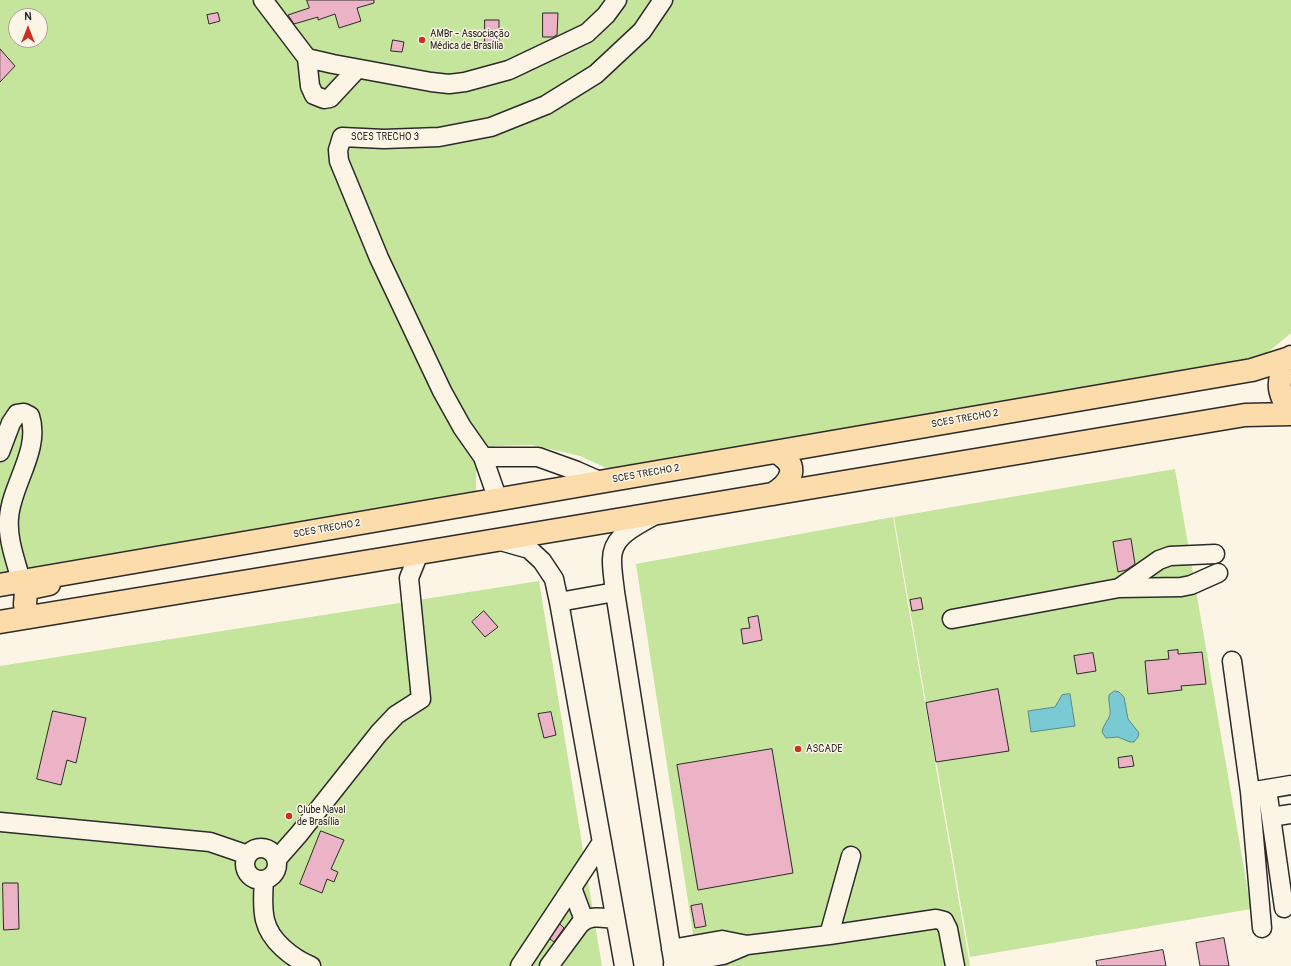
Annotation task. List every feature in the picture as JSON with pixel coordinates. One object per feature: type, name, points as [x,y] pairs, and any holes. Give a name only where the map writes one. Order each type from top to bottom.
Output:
[{"type":"main road","points":[[0,622],[394,558],[1245,415],[1291,414],[1282,397],[1279,386],[1280,376],[1291,358]]},
{"type":"main road","name":"SCES TRECHO 2","points":[[0,585],[1252,370],[1291,358]]},
{"type":"main road","points":[[773,494],[788,480],[791,473],[790,464],[786,457],[776,452]]},
{"type":"main road","points":[[27,617],[25,600],[28,589],[101,575],[109,566]]},
{"type":"street","points":[[263,0],[307,58],[310,86],[314,94],[324,99],[330,98],[357,68]]},
{"type":"street","points":[[307,58],[431,82],[449,84],[466,82],[509,70],[588,33],[606,15],[617,0]]},
{"type":"street","name":"SCES TRECHO 3","points":[[498,500],[483,457],[462,427],[442,391],[379,258],[339,161],[338,150],[342,137],[384,139],[438,137],[490,127],[546,105],[596,74],[642,31],[663,0]]},
{"type":"street","points":[[0,452],[11,423],[17,414],[24,413],[30,416],[32,424],[31,443],[26,464],[15,493],[4,515],[21,581]]},
{"type":"street","points":[[483,457],[538,457],[577,470],[602,482]]},
{"type":"street","points":[[659,513],[625,533],[616,542],[611,559],[673,960],[723,954],[747,945],[829,935],[936,919],[944,921],[948,929],[955,966]]},
{"type":"street","points":[[497,540],[529,550],[542,561],[554,579],[624,966]]},
{"type":"street","points":[[277,859],[299,834],[379,733],[396,715],[421,699],[409,578],[419,553]]},
{"type":"street","points":[[1119,588],[1159,560],[1170,556],[1215,554]]},
{"type":"street","points":[[394,558],[409,578]]},
{"type":"street","points":[[952,619],[1119,588],[1181,587],[1191,585],[1218,573]]},
{"type":"street","points":[[559,602],[615,592]]},
{"type":"street","points":[[1232,661],[1258,790],[1262,928]]},
{"type":"street","points":[[1258,790],[1291,785]]},
{"type":"street","points":[[1258,790],[1283,847],[1285,877],[1284,908]]},
{"type":"street","points":[[1271,818],[1291,814]]},
{"type":"street","points":[[0,822],[210,842],[248,854]]},
{"type":"street","points":[[520,966],[536,944],[602,842]]},
{"type":"street","points":[[260,848],[267,849],[273,853],[277,859],[275,872],[264,880],[256,879],[250,875],[246,869],[248,854],[260,848]]},
{"type":"street","points":[[829,935],[851,856]]},
{"type":"street","points":[[264,880],[263,912],[265,922],[284,950],[299,961],[312,966]]},
{"type":"street","points":[[572,888],[584,920]]},
{"type":"street","points":[[536,944],[552,961],[584,920],[595,917],[615,919]]},
{"type":"green space","points":[[0,0],[1291,0],[1291,333],[1261,358],[613,471],[580,456],[532,445],[494,446],[476,472],[476,492],[267,530],[0,575]]},
{"type":"green space","points":[[1175,469],[1251,909],[970,957],[894,517]]},
{"type":"green space","name":"ASCADE","points":[[893,517],[970,966],[698,966],[636,564]]},
{"type":"green space","name":"Clube Naval de Brasília","points":[[539,581],[602,966],[0,966],[0,666]]},
{"type":"water","points":[[1115,691],[1119,692],[1124,697],[1128,719],[1139,733],[1134,742],[1118,737],[1106,738],[1102,732],[1103,727],[1110,715],[1109,695]]},
{"type":"water","points":[[1070,694],[1075,726],[1031,732],[1028,711],[1055,707],[1062,695]]},
{"type":"building","points":[[307,0],[374,0],[374,3],[357,8],[361,21],[339,28],[335,14],[318,20],[318,17],[294,24],[288,15],[309,8]]},
{"type":"building","points":[[218,13],[220,21],[209,24],[207,15]]},
{"type":"building","points":[[543,13],[558,13],[557,35],[553,37],[543,37]]},
{"type":"building","points":[[485,20],[499,20],[499,44],[485,44]]},
{"type":"building","points":[[393,40],[404,42],[402,52],[391,51]]},
{"type":"building","points":[[0,49],[15,66],[0,82]]},
{"type":"building","points":[[1131,539],[1135,564],[1126,570],[1118,572],[1113,542]]},
{"type":"building","points":[[921,598],[923,609],[912,611],[910,600]]},
{"type":"building","points":[[484,611],[498,627],[485,637],[472,622]]},
{"type":"building","points":[[758,616],[762,640],[743,644],[741,629],[750,628],[748,618]]},
{"type":"building","points":[[1178,650],[1178,654],[1202,652],[1206,684],[1181,686],[1182,690],[1148,694],[1145,661],[1169,659],[1168,651]]},
{"type":"building","points":[[1093,653],[1096,671],[1077,674],[1074,656]]},
{"type":"building","points":[[998,689],[1009,751],[936,762],[926,703]]},
{"type":"building","points":[[53,711],[86,718],[76,763],[67,760],[61,785],[37,779]]},
{"type":"building","points":[[551,712],[556,735],[544,738],[538,714]]},
{"type":"building","points":[[772,749],[793,873],[698,890],[677,765]]},
{"type":"building","points":[[1132,756],[1134,766],[1119,768],[1118,758]]},
{"type":"building","points":[[321,831],[344,840],[331,869],[338,872],[334,882],[327,879],[322,893],[300,884]]},
{"type":"building","points":[[3,883],[18,883],[19,929],[4,930]]},
{"type":"building","points":[[702,904],[706,926],[695,928],[691,906]]},
{"type":"building","points":[[560,924],[564,928],[554,942],[550,939]]},
{"type":"building","points":[[1224,938],[1229,966],[1200,966],[1196,943]]},
{"type":"building","points":[[1163,950],[1166,966],[1097,966],[1096,961]]},
{"type":"place","name":"AMBr - Associação Médica de Brasília","points":[[422,40]]},
{"type":"place","name":"ASCADE","points":[[798,749]]},
{"type":"place","name":"Clube Naval de Brasília","points":[[289,816]]}]
